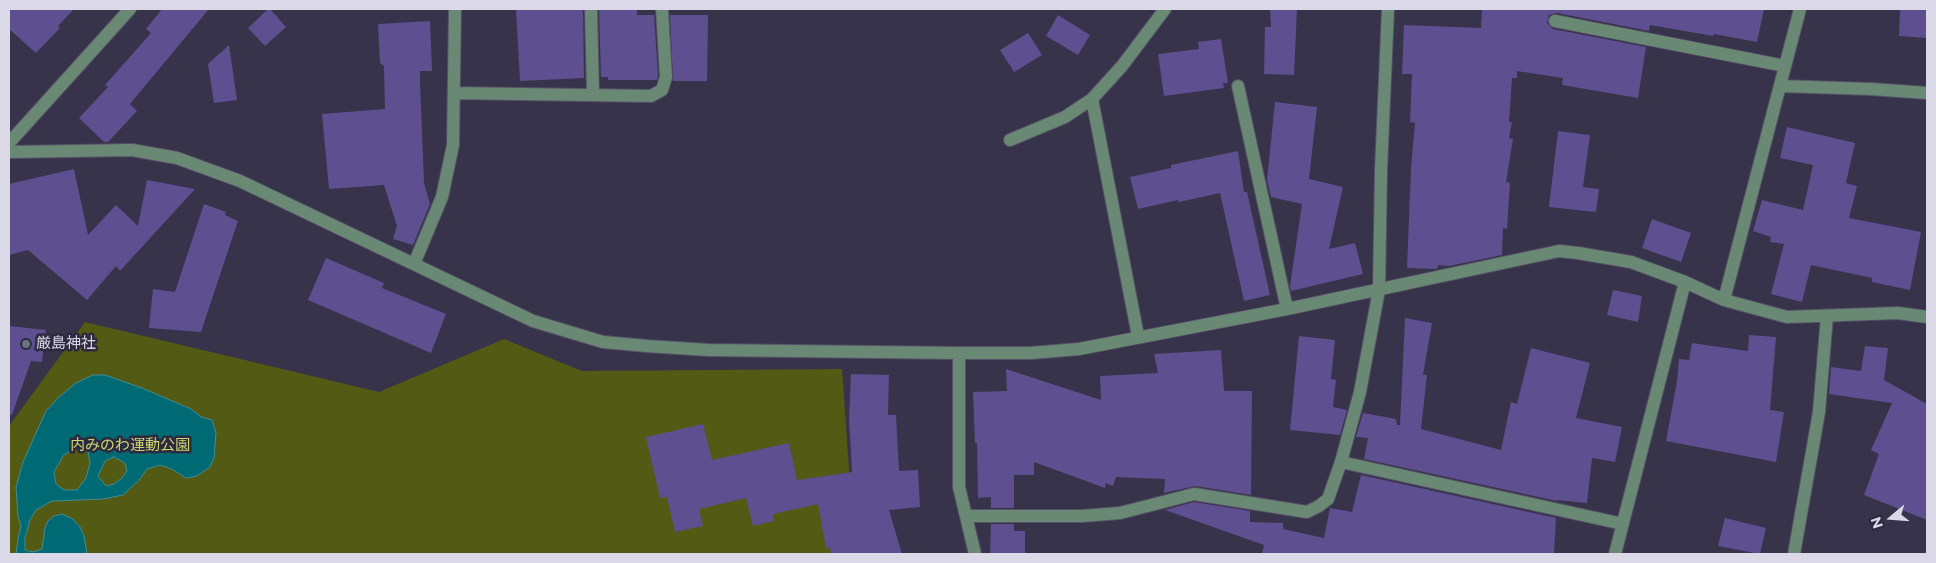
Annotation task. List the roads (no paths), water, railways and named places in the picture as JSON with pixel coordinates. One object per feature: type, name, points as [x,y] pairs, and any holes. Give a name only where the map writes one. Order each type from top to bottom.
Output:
[{"type":"street","points":[[9,142],[130,9]]},
{"type":"street","points":[[414,264],[442,196],[453,145],[455,9]]},
{"type":"street","points":[[590,9],[593,94]]},
{"type":"street","points":[[454,93],[651,96],[662,90],[666,77],[662,9]]},
{"type":"street","points":[[1010,140],[1065,117],[1092,99],[1122,66],[1165,9]]},
{"type":"street","points":[[966,516],[1082,516],[1120,513],[1194,494],[1307,512],[1328,499],[1341,462],[1360,392],[1378,290],[1388,9]]},
{"type":"street","points":[[1724,300],[1800,9]]},
{"type":"street","points":[[1555,21],[1785,66]]},
{"type":"street","points":[[1238,86],[1287,309]]},
{"type":"street","points":[[1780,86],[1927,92]]},
{"type":"street","points":[[1092,99],[1138,336]]},
{"type":"street","points":[[9,152],[132,150],[177,158],[240,181],[533,321],[603,342],[708,350],[1031,353],[1079,349],[1138,336],[1287,309],[1559,252],[1578,252],[1631,262],[1685,282],[1724,300],[1788,317],[1898,313],[1927,317]]},
{"type":"street","points":[[1615,554],[1685,282]]},
{"type":"street","points":[[1794,554],[1819,412],[1827,316]]},
{"type":"street","points":[[959,353],[959,486],[975,554]]},
{"type":"street","points":[[1341,462],[1623,524]]},
{"type":"place","name":"厳島神社","points":[[26,344]]},
{"type":"park label","name":"内みのわ運動公園","points":[[130,446]]}]
